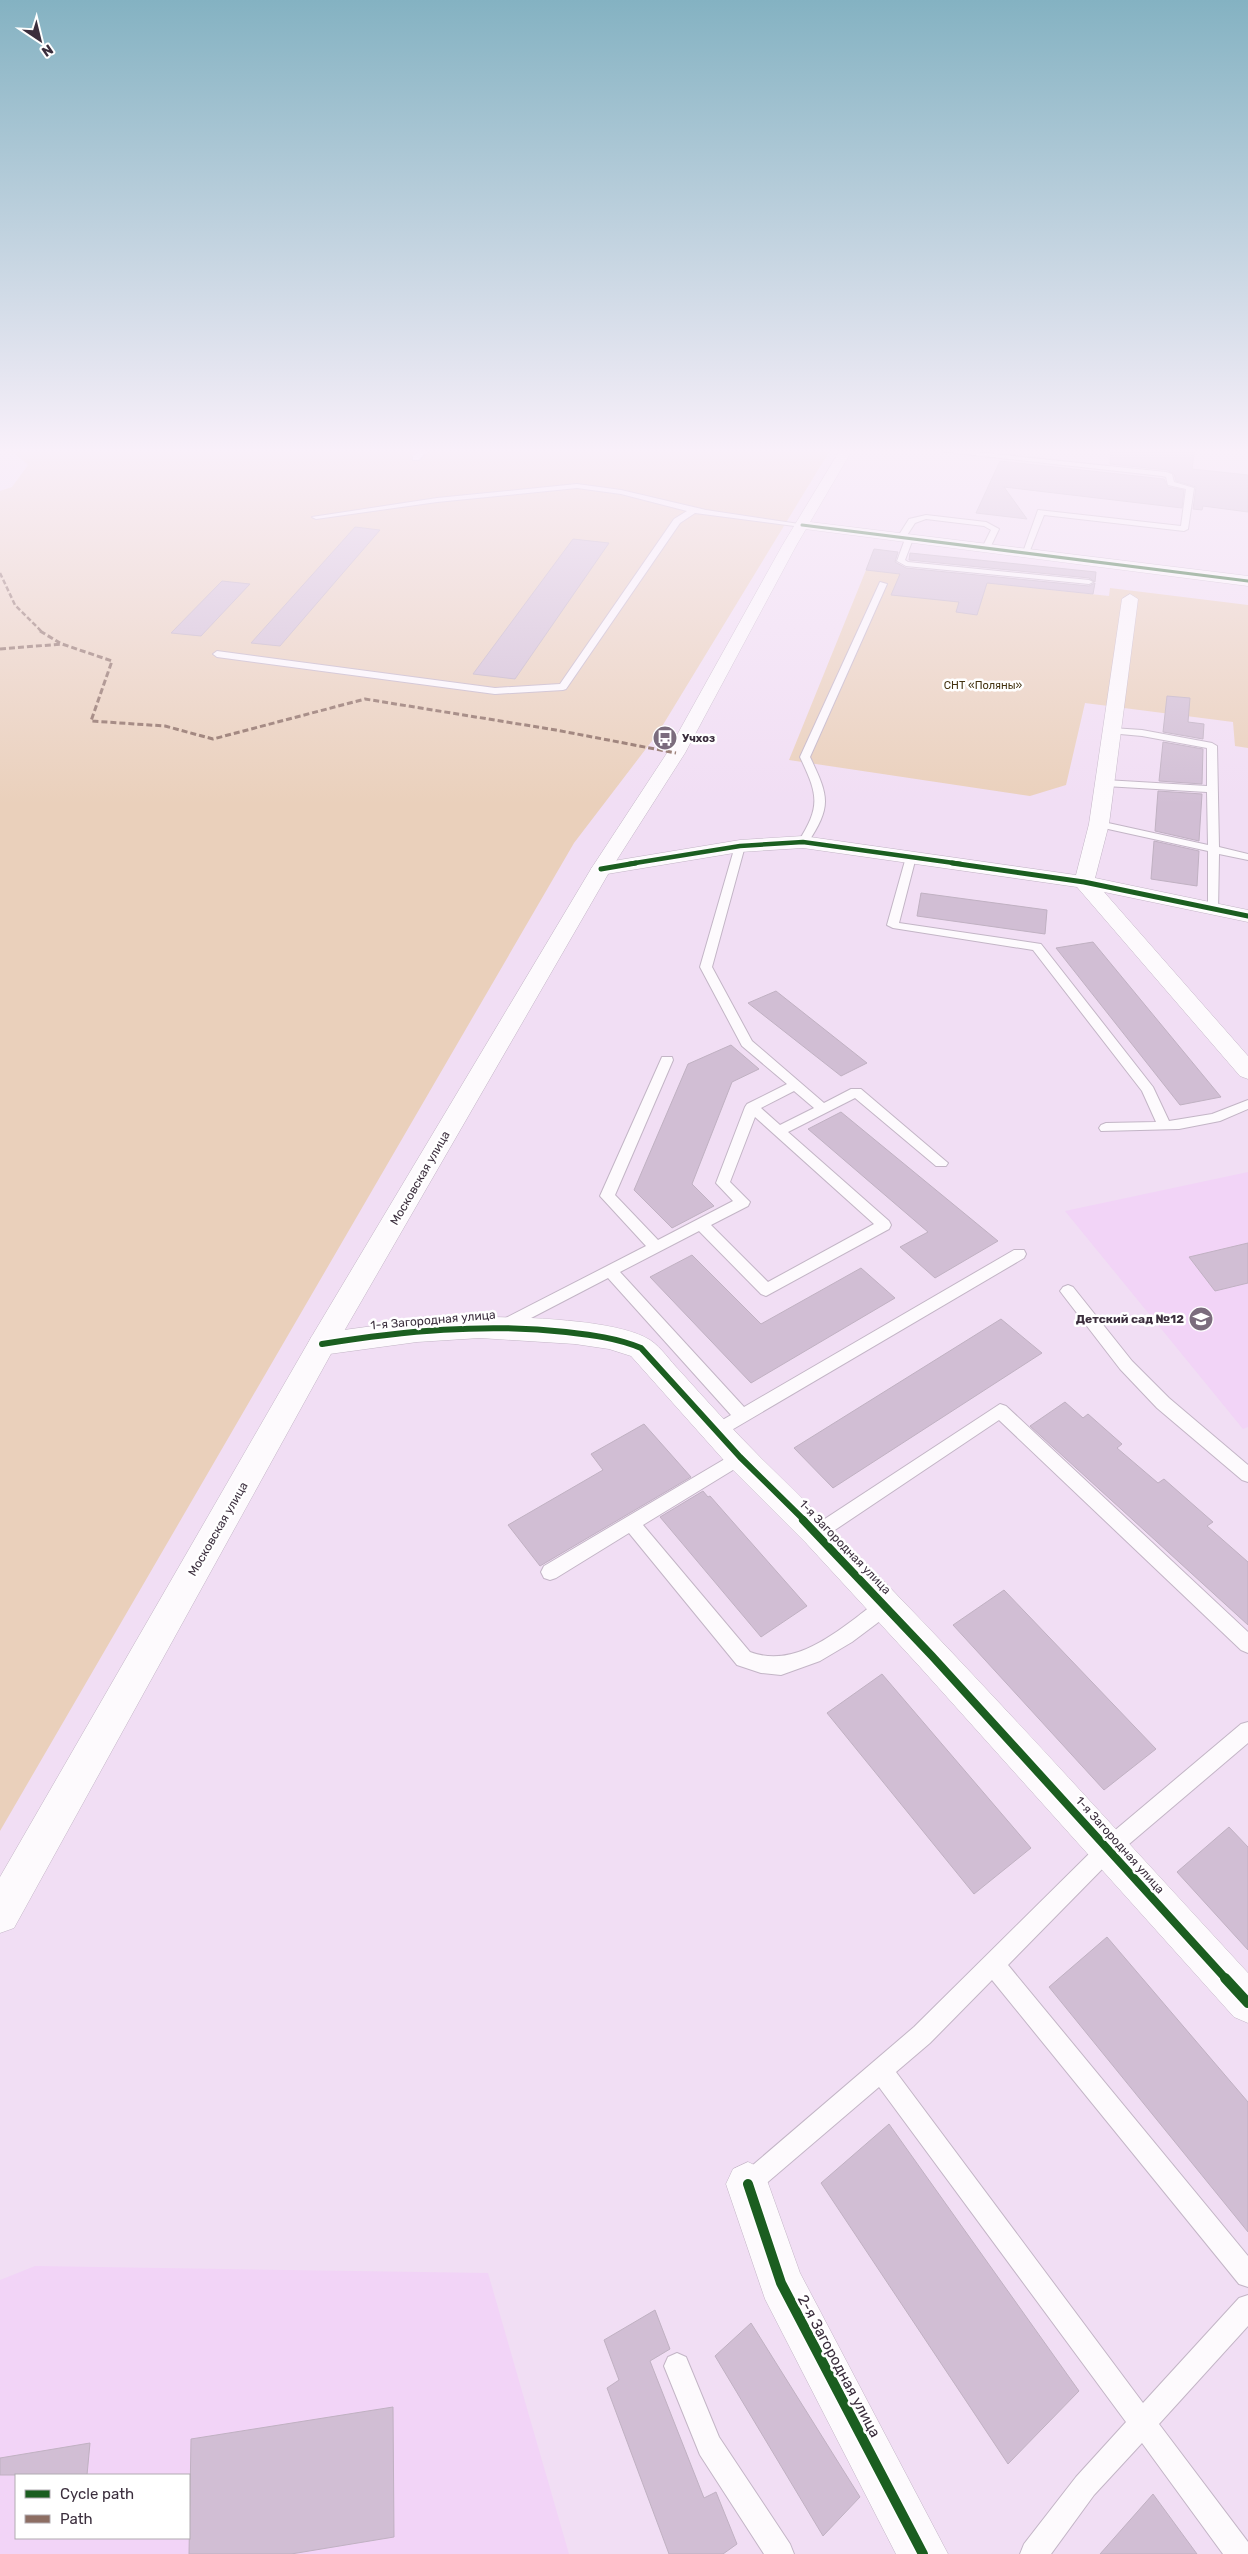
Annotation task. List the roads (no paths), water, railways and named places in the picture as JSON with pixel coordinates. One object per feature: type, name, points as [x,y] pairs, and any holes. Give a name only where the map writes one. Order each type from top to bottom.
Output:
[{"type":"street","name":"Московская улица","points":[[0,1914],[322,1344],[601,868],[676,753],[779,566]]},
{"type":"street","points":[[1130,566],[1248,581]]},
{"type":"street","points":[[1084,882],[1099,824],[1130,599]]},
{"type":"street","points":[[601,868],[740,846],[803,842],[1084,882],[1248,916]]},
{"type":"street","points":[[1084,882],[1248,1071]]},
{"type":"street","name":"1-я Загородная улица","points":[[322,1344],[408,1332],[503,1326],[623,1339],[641,1348],[730,1424],[740,1457],[817,1533],[886,1606],[1248,2003]]},
{"type":"street","name":"2-я Загородная улица","points":[[748,2184],[782,2283],[923,2554]]},
{"type":"lane","points":[[217,654],[495,691],[530,687],[563,687],[647,566]]},
{"type":"lane","points":[[928,566],[1089,582]]},
{"type":"lane","points":[[803,842],[821,814],[822,805],[818,788],[805,757],[883,584]]},
{"type":"lane","points":[[1112,731],[1142,733],[1212,746],[1214,910]]},
{"type":"lane","points":[[1105,783],[1212,788]]},
{"type":"lane","points":[[1099,824],[1248,858]]},
{"type":"lane","points":[[740,846],[706,967],[747,1043],[823,1109]]},
{"type":"lane","points":[[911,857],[894,925],[1037,947],[1148,1090],[1165,1126]]},
{"type":"lane","points":[[656,1247],[607,1196],[667,1060]]},
{"type":"lane","points":[[503,1326],[743,1202],[723,1183],[752,1107],[796,1085]]},
{"type":"lane","points":[[779,1131],[856,1092],[941,1163]]},
{"type":"lane","points":[[1106,1128],[1165,1126],[1231,1114],[1248,1104]]},
{"type":"lane","points":[[700,1224],[766,1290],[884,1225],[752,1107]]},
{"type":"lane","points":[[610,1271],[730,1424],[1019,1254]]},
{"type":"lane","points":[[1068,1291],[1126,1365],[1163,1403],[1248,1475]]},
{"type":"lane","points":[[817,1533],[1000,1412],[1248,1644]]},
{"type":"lane","points":[[550,1572],[740,1457]]},
{"type":"lane","points":[[631,1523],[744,1659],[768,1666],[794,1663],[825,1649],[886,1606]]},
{"type":"lane","points":[[748,2184],[922,2035],[1108,1849],[1248,1731]]},
{"type":"lane","points":[[993,1964],[1248,2275]]},
{"type":"lane","points":[[881,2071],[1240,2554]]},
{"type":"lane","points":[[1034,2554],[1085,2486],[1248,2307]]},
{"type":"lane","points":[[677,2366],[709,2446],[780,2554]]},
{"type":"place","name":"Учхоз","points":[[665,738]]},
{"type":"place","name":"Детский сад №12","points":[[1201,1319]]},
{"type":"park label","name":"СНТ «Поляны»","points":[[983,685]]}]
